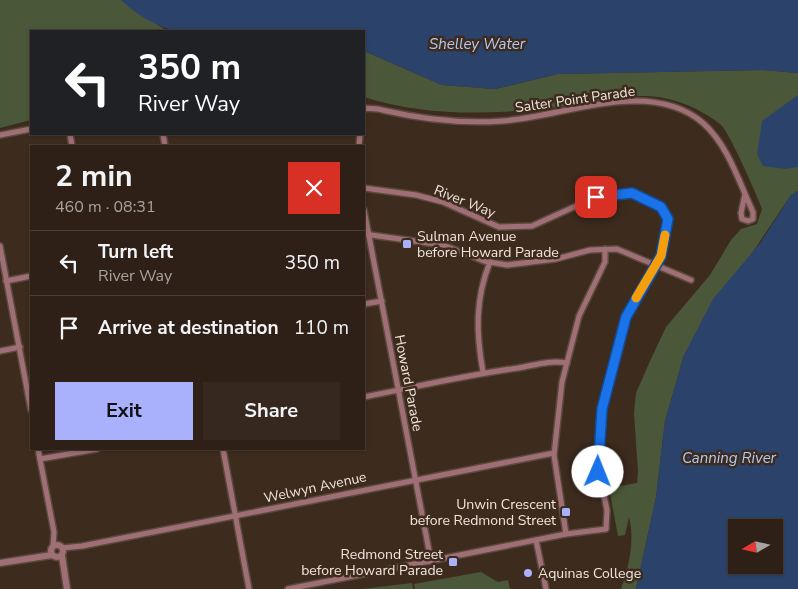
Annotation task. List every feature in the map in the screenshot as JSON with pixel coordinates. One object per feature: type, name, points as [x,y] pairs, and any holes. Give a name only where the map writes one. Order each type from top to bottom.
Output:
[{"type":"street","name":"Salter Point Parade","points":[[365,108],[434,120],[472,122],[503,121],[635,100],[666,104],[694,116],[710,131],[725,152],[745,194],[754,214],[753,219],[748,221],[742,220],[740,215],[745,194]]},
{"type":"street","points":[[0,135],[30,129]]},
{"type":"street","name":"River Way","points":[[365,188],[416,195],[443,202],[501,227],[532,226],[596,197],[632,193],[661,207],[668,218],[662,252],[626,317],[602,409],[597,462],[607,510],[606,529],[566,534]]},
{"type":"street","points":[[366,234],[443,245],[490,262],[508,265],[536,262],[585,250],[622,250],[691,280]]},
{"type":"street","name":"Howard Parade","points":[[366,234],[382,301],[431,561]]},
{"type":"street","points":[[0,246],[30,404]]},
{"type":"street","points":[[288,589],[313,587],[566,534],[554,454],[567,363],[579,316],[605,262],[605,249]]},
{"type":"street","points":[[483,372],[478,342],[478,304],[490,262]]},
{"type":"street","points":[[6,281],[30,276]]},
{"type":"street","points":[[365,304],[382,301]]},
{"type":"street","points":[[0,351],[20,347]]},
{"type":"street","points":[[365,398],[483,372],[549,361],[567,363]]},
{"type":"street","points":[[24,370],[30,368]]},
{"type":"street","points":[[38,450],[66,589]]},
{"type":"street","points":[[40,459],[91,450]]},
{"type":"street","points":[[223,450],[237,516],[249,589]]},
{"type":"street","name":"Welwyn Avenue","points":[[0,563],[417,479],[554,454]]},
{"type":"street","points":[[536,540],[546,589]]},
{"type":"green space","points":[[0,0],[121,0],[164,29],[172,30],[30,30],[30,120],[0,128]]},
{"type":"green space","points":[[365,51],[442,85],[495,89],[558,74],[763,70],[798,73],[798,191],[791,195],[684,355],[665,421],[656,497],[636,589],[621,589],[630,553],[631,526],[629,517],[625,535],[618,536],[609,488],[637,483],[634,413],[636,393],[666,327],[710,275],[731,240],[741,229],[757,224],[762,209],[736,150],[720,124],[698,110],[677,101],[656,97],[636,96],[549,108],[479,113],[432,111],[365,97]]},
{"type":"green space","points":[[481,572],[498,582],[508,580],[510,589],[415,589],[414,584]]},
{"type":"green space","points":[[412,583],[413,589],[362,589]]},
{"type":"water","name":"Shelley Water","points":[[121,0],[798,0],[798,73],[763,70],[558,74],[495,89],[442,85],[365,51],[365,30],[175,30],[163,27],[134,11]]},
{"type":"water","points":[[798,95],[798,167],[785,169],[763,166],[757,154],[762,121]]},
{"type":"water","name":"Canning River","points":[[798,191],[798,589],[636,589],[656,497],[665,421],[684,355],[713,299],[761,242],[791,195]]},
{"type":"slow traffic","points":[[636,298],[661,256],[665,235]]},
{"type":"place","name":"Sulman Avenue before Howard Parade","points":[[407,244]]},
{"type":"place","name":"Unwin Crescent before Redmond Street","points":[[566,512]]},
{"type":"place","name":"Redmond Street before Howard Parade","points":[[453,562]]},
{"type":"place","name":"Aquinas College","points":[[528,573]]},
{"type":"route","points":[[596,197],[632,193],[661,207],[668,219],[661,256],[626,317],[602,409],[597,462],[598,472]]}]
